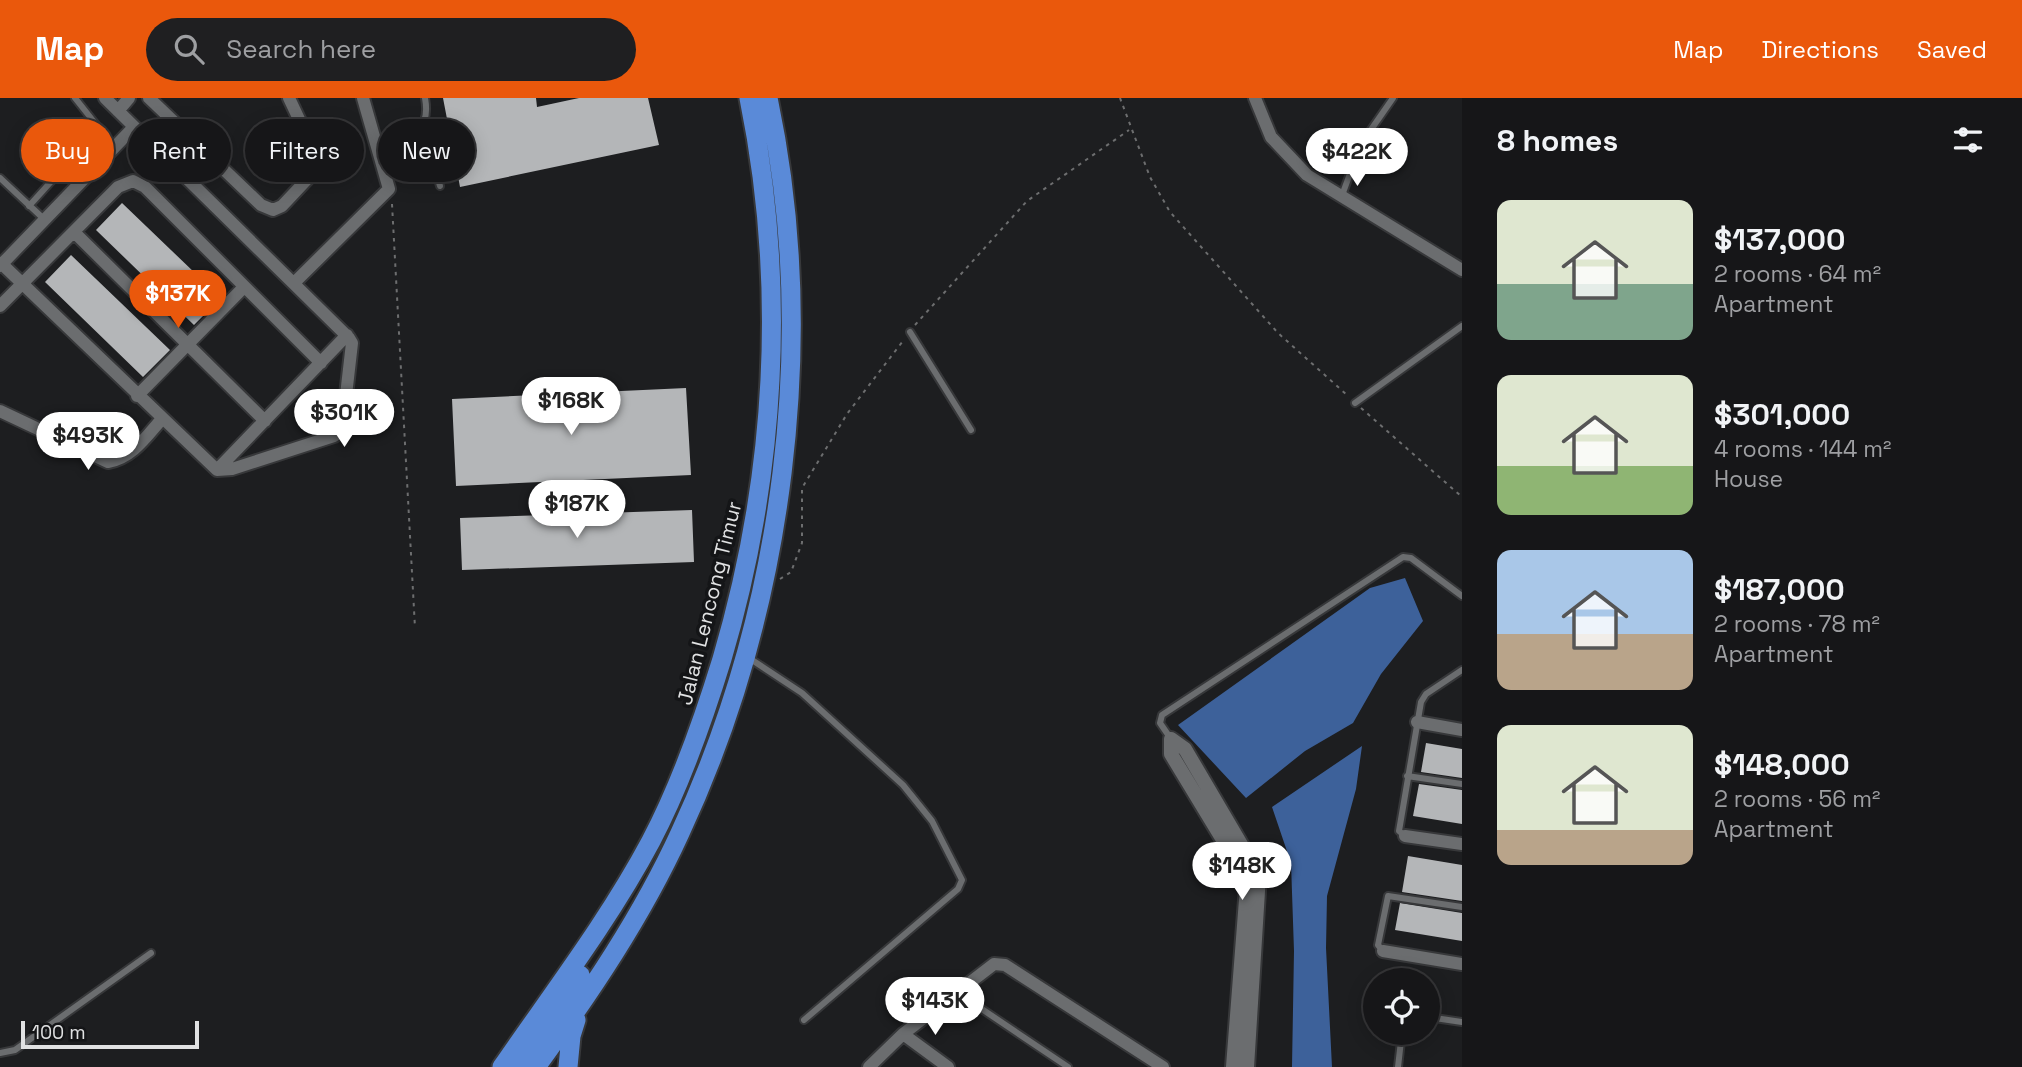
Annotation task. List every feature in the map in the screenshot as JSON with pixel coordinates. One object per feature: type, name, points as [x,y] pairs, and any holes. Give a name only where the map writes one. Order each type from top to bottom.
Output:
[{"type":"highway","name":"Jalan Lencong Timur","points":[[502,1067],[618,899],[666,809],[705,713],[731,628],[759,503],[769,414],[772,312],[769,229],[749,98]]},
{"type":"highway","name":"Jalan Lencong Timur","points":[[536,1067],[616,950],[679,835],[708,766],[744,656],[771,550],[781,486],[790,357],[790,259],[787,210],[768,98]]},
{"type":"highway","points":[[521,1067],[590,957],[618,899]]},
{"type":"highway","points":[[568,1067],[571,1036],[580,1006]]},
{"type":"street","points":[[105,98],[128,121]]},
{"type":"street","points":[[118,111],[129,98]]},
{"type":"street","points":[[149,98],[261,205],[273,210],[282,206],[313,173],[316,166],[313,149],[289,98]]},
{"type":"street","points":[[295,282],[389,189],[363,98]]},
{"type":"street","points":[[1255,98],[1264,123],[1280,149],[1307,175],[1462,270]]},
{"type":"street","points":[[128,133],[1,265],[217,470],[232,469],[341,432],[352,343],[295,282],[191,182]]},
{"type":"street","points":[[0,306],[118,187],[133,181],[145,187],[321,363]]},
{"type":"street","points":[[74,232],[265,421]]},
{"type":"street","points":[[137,396],[244,288]]},
{"type":"street","points":[[217,470],[347,335]]},
{"type":"street","points":[[0,411],[108,462],[120,460],[131,453],[162,420]]},
{"type":"street","points":[[1417,722],[1462,730]]},
{"type":"street","points":[[1171,739],[1171,754],[1242,873],[1247,887],[1233,1067]]},
{"type":"street","points":[[1171,739],[1185,749],[1259,876],[1247,1067]]},
{"type":"street","points":[[1405,836],[1462,844]]},
{"type":"street","points":[[1383,951],[1462,964]]},
{"type":"street","points":[[869,1067],[903,1034],[982,970],[994,964],[1005,965],[1163,1067]]},
{"type":"street","points":[[903,1034],[948,1067]]},
{"type":"lane","points":[[29,206],[98,127],[93,117],[75,98]]},
{"type":"lane","points":[[425,98],[427,119]]},
{"type":"lane","points":[[1341,198],[1361,144],[1393,98]]},
{"type":"lane","points":[[0,178],[45,220]]},
{"type":"lane","points":[[439,182],[440,186]]},
{"type":"lane","points":[[1355,403],[1462,327]]},
{"type":"lane","points":[[910,332],[971,430]]},
{"type":"lane","points":[[1171,739],[1160,723],[1162,715],[1403,557],[1411,558],[1462,596]]},
{"type":"lane","points":[[744,656],[802,693],[903,785],[932,821],[961,880],[958,889],[804,1020]]},
{"type":"lane","points":[[1405,836],[1399,831],[1421,702],[1426,695],[1462,670]]},
{"type":"lane","points":[[1407,776],[1462,785]]},
{"type":"lane","points":[[1383,951],[1378,946],[1388,896],[1462,907]]},
{"type":"lane","points":[[0,1053],[15,1050],[151,953]]},
{"type":"lane","points":[[956,991],[1068,1067]]},
{"type":"lane","points":[[1440,1019],[1462,1023]]},
{"type":"lane","points":[[1398,1067],[1401,1045]]},
{"type":"path","points":[[1120,98],[1150,177],[1181,226],[1278,333],[1462,498]]},
{"type":"path","points":[[389,189],[398,286],[415,628]]},
{"type":"water","points":[[1405,578],[1423,621],[1381,674],[1353,723],[1305,751],[1246,798],[1178,725],[1370,588]]},
{"type":"water","points":[[1362,746],[1356,789],[1327,896],[1326,948],[1332,1067],[1292,1067],[1294,951],[1291,863],[1272,807]]},
{"type":"building","points":[[443,98],[536,98],[537,107],[579,98],[648,98],[659,145],[460,187],[459,182],[475,182],[475,119],[447,119]]},
{"type":"building","points":[[122,203],[221,298],[194,325],[96,230]]},
{"type":"building","points":[[71,255],[170,350],[143,377],[45,282]]},
{"type":"building","points":[[686,388],[691,475],[456,486],[452,399]]},
{"type":"building","points":[[692,510],[694,562],[462,570],[460,518]]},
{"type":"building","points":[[1426,743],[1462,749],[1462,778],[1421,772]]},
{"type":"building","points":[[1419,784],[1462,790],[1462,824],[1413,816]]},
{"type":"building","points":[[1408,856],[1462,865],[1462,901],[1402,892]]},
{"type":"building","points":[[1400,903],[1462,913],[1462,941],[1395,930]]}]
